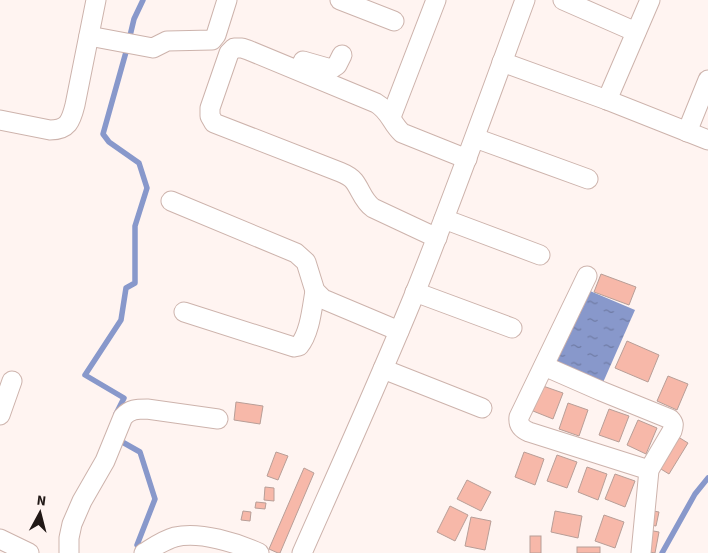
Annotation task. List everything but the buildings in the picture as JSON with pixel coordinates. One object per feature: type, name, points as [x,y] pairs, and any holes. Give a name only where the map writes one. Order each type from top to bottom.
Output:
[{"type":"street","points":[[0,120],[50,130],[58,130],[70,122],[96,0]]},
{"type":"street","points":[[89,36],[153,48],[170,41],[210,40],[216,35],[227,0]]},
{"type":"street","points":[[340,0],[394,21]]},
{"type":"street","points":[[391,117],[436,0]]},
{"type":"street","points":[[302,553],[415,292],[475,138],[525,0]]},
{"type":"street","points":[[563,0],[636,32]]},
{"type":"street","points":[[608,100],[650,0]]},
{"type":"street","points":[[216,35],[331,69],[337,65],[342,55]]},
{"type":"street","points":[[436,238],[367,204],[354,180],[348,176],[214,122],[209,112],[229,52],[237,47],[248,50],[383,106],[402,133],[467,159]]},
{"type":"street","points":[[502,62],[608,100],[708,140]]},
{"type":"street","points":[[687,132],[708,80]]},
{"type":"street","points":[[475,138],[588,179]]},
{"type":"street","points":[[171,201],[296,253],[306,262],[315,291],[323,299],[399,331]]},
{"type":"street","points":[[444,219],[540,255]]},
{"type":"street","points":[[587,276],[519,417],[519,421],[521,426],[529,432],[649,470]]},
{"type":"street","points":[[184,312],[294,347],[299,346],[307,332],[315,291]]},
{"type":"street","points":[[415,292],[512,328]]},
{"type":"street","points":[[544,366],[670,419],[674,424],[649,470],[641,553]]},
{"type":"street","points":[[383,369],[482,408]]},
{"type":"street","points":[[0,415],[12,381]]},
{"type":"street","points":[[69,553],[69,538],[72,524],[82,501],[105,462],[122,417],[136,409],[173,412],[218,419]]},
{"type":"street","points":[[144,553],[176,537],[190,536],[218,538],[259,553]]},
{"type":"street","points":[[0,539],[29,553]]},
{"type":"water","points":[[583,288],[635,310],[601,387],[550,365]]},
{"type":"waterway","points":[[129,40],[134,19],[143,0]]},
{"type":"waterway","points":[[116,414],[124,398],[85,375],[121,320],[126,288],[135,283],[135,226],[147,188],[139,163],[109,142],[103,134],[126,52]]},
{"type":"waterway","points":[[117,439],[140,452],[155,499],[137,545]]},
{"type":"waterway","points":[[662,553],[695,494],[708,478]]}]
